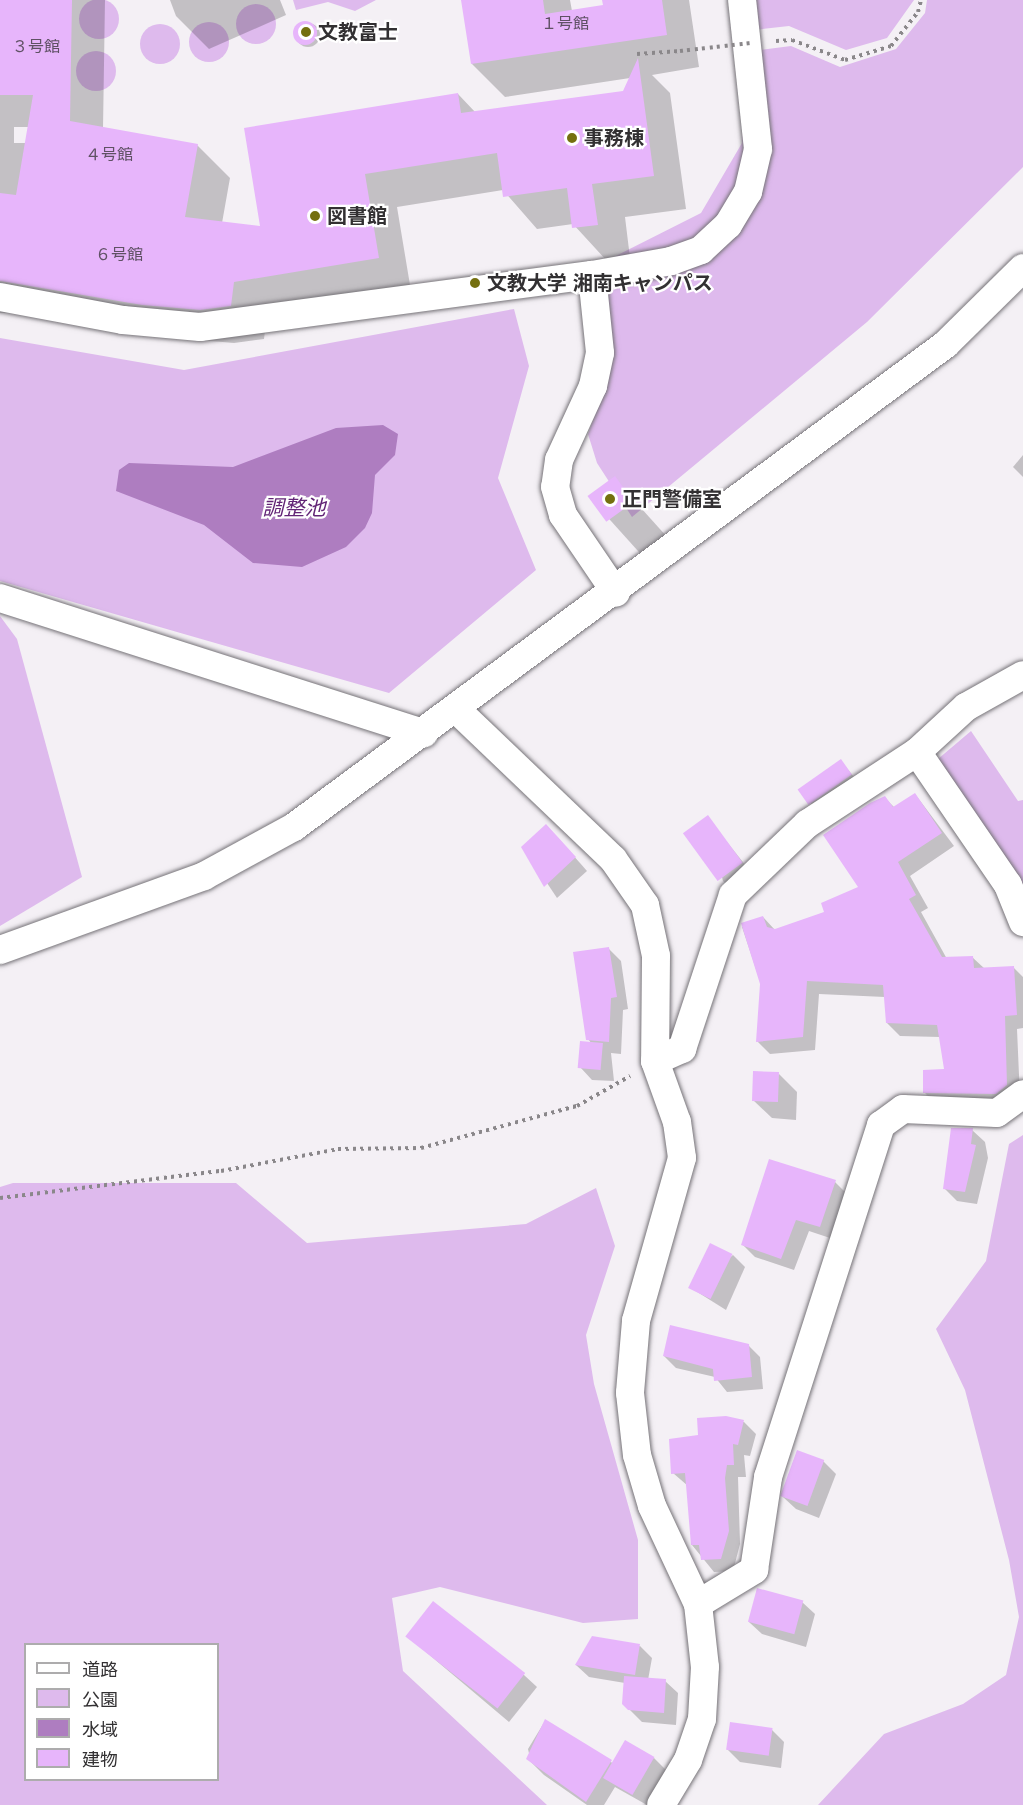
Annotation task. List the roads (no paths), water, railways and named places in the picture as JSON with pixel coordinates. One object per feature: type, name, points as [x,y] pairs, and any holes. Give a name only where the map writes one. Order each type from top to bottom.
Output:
[{"type":"street","points":[[0,297],[123,320],[200,327],[592,275],[671,261],[701,250],[728,225],[748,192],[758,140],[742,0]]},
{"type":"street","points":[[0,950],[204,876],[294,827],[616,593],[946,344],[1023,268]]},
{"type":"street","points":[[592,275],[600,353],[593,386],[559,460],[555,487],[563,515],[616,593]]},
{"type":"street","points":[[0,598],[424,732]]},
{"type":"street","points":[[655,1061],[682,1049],[733,895],[807,824],[917,752],[966,707],[1023,675]]},
{"type":"street","points":[[456,709],[613,859],[645,905],[656,956],[655,1061],[677,1122],[682,1158],[636,1321],[630,1393],[637,1455],[652,1506],[698,1604],[705,1667],[702,1719],[688,1760],[661,1805]]},
{"type":"street","points":[[917,752],[1008,885],[1023,922]]},
{"type":"street","points":[[698,1604],[754,1570],[768,1477],[881,1125],[903,1109],[998,1113],[1023,1095]]},
{"type":"water","name":"調整池","points":[[383,425],[398,434],[395,455],[375,475],[372,513],[365,528],[346,547],[302,567],[253,563],[204,525],[116,491],[119,470],[129,463],[233,467],[336,428]]},
{"type":"place","name":"文教富士","points":[[306,32]]},
{"type":"place","name":"事務棟","points":[[572,138]]},
{"type":"place","name":"図書館","points":[[315,216]]},
{"type":"place","name":"文教大学 湘南キャンパス","points":[[475,283]]},
{"type":"place","name":"正門警備室","points":[[610,499]]}]
